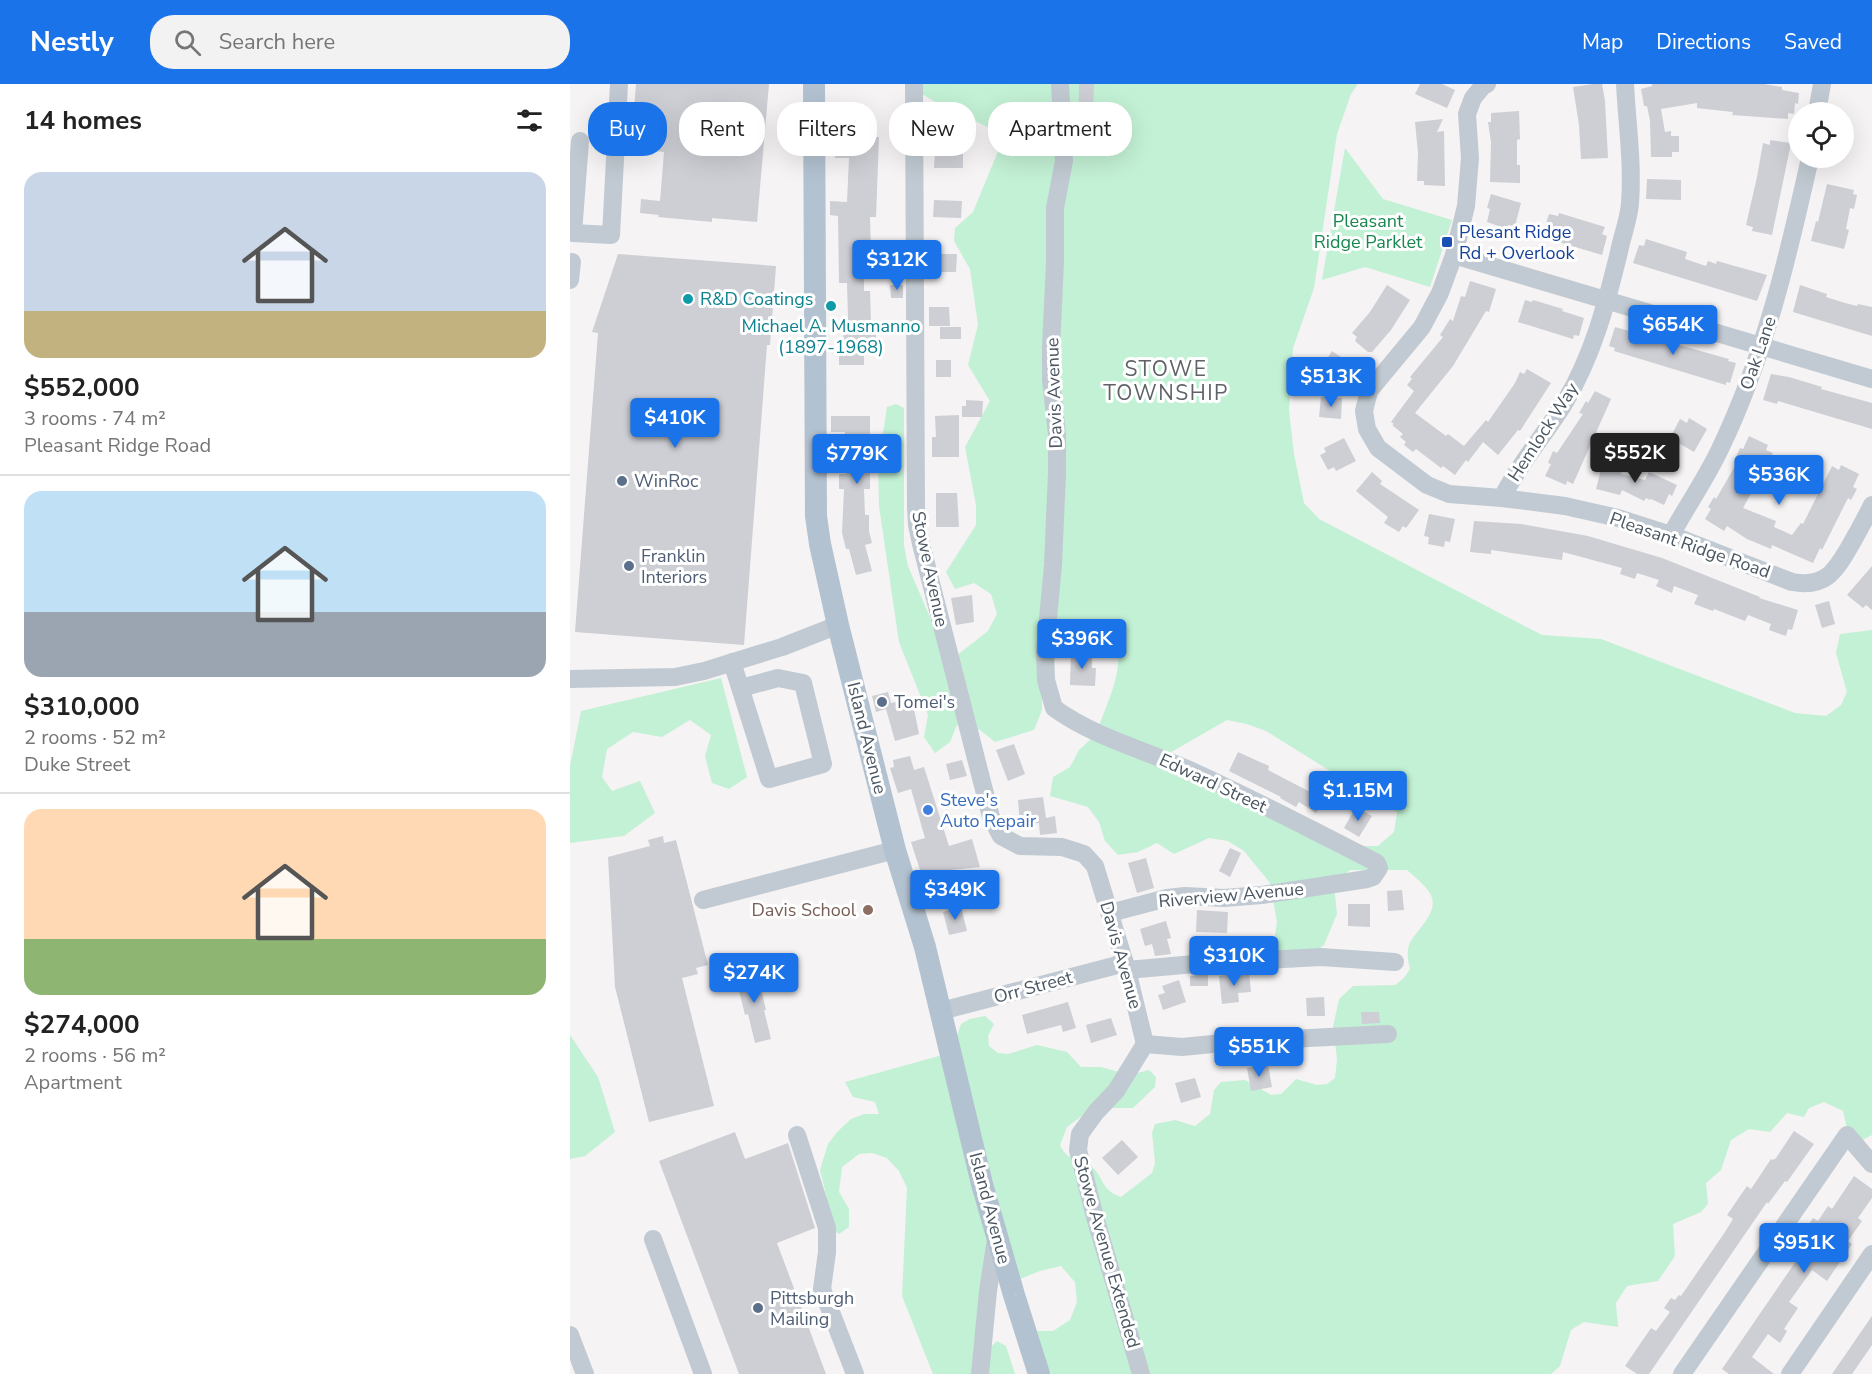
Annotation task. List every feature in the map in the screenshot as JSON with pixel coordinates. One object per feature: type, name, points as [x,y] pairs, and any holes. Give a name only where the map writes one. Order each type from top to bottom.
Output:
[{"type":"main road","name":"Island Avenue","points":[[814,84],[816,516],[820,544],[838,625],[896,850],[925,947],[982,1184],[1040,1374]]},
{"type":"street","points":[[580,141],[573,233],[611,235],[619,84]]},
{"type":"street","name":"Stowe Avenue","points":[[914,84],[916,525],[991,817],[1001,836],[1020,846],[1062,847],[1084,854],[1095,866]]},
{"type":"street","name":"Davis Avenue","points":[[1051,701],[1046,680],[1045,651],[1053,565],[1057,473],[1057,434],[1051,380],[1051,347],[1055,262],[1054,208],[1064,161],[1060,84]]},
{"type":"street","name":"Pleasant Ridge Road","points":[[1487,84],[1473,98],[1467,114],[1470,158],[1466,206],[1454,255],[1440,293],[1422,327],[1369,391],[1364,411],[1367,429],[1378,448],[1427,485],[1449,494],[1564,506],[1607,515],[1671,535],[1792,582],[1811,584],[1833,573],[1872,505]]},
{"type":"street","name":"Hemlock Way","points":[[1502,498],[1510,481],[1544,435],[1582,372],[1607,300],[1630,206],[1631,173],[1625,84]]},
{"type":"street","points":[[1819,102],[1822,84]]},
{"type":"street","name":"Oak Lane","points":[[1671,535],[1721,448],[1749,382],[1762,346],[1789,252],[1808,168]]},
{"type":"street","points":[[1454,255],[1872,379]]},
{"type":"street","points":[[570,679],[675,676],[704,671],[782,647],[838,625]]},
{"type":"street","points":[[732,662],[769,779],[823,764],[803,683],[778,678],[741,688]]},
{"type":"street","name":"Edward Street","points":[[1051,701],[1054,708],[1092,731],[1225,786],[1377,863]]},
{"type":"street","points":[[703,900],[896,850]]},
{"type":"street","name":"Riverview Avenue","points":[[1110,913],[1167,898],[1262,895],[1367,879],[1377,873],[1377,863]]},
{"type":"street","name":"Davis Avenue","points":[[1095,866],[1126,966],[1145,1044]]},
{"type":"street","name":"Orr Street","points":[[941,1011],[1126,966],[1321,957],[1395,962]]},
{"type":"street","points":[[1145,1044],[1182,1047],[1388,1034]]},
{"type":"street","name":"Stowe Avenue Extended","points":[[1142,1374],[1095,1217],[1078,1150],[1080,1134],[1096,1112],[1116,1091],[1145,1044]]},
{"type":"street","points":[[797,1135],[827,1228],[827,1252],[822,1289],[855,1374]]},
{"type":"street","points":[[1682,1374],[1847,1135],[1872,1164]]},
{"type":"street","points":[[981,1374],[988,1291],[997,1237]]},
{"type":"street","points":[[653,1239],[704,1374]]},
{"type":"street","points":[[1790,1374],[1872,1254]]},
{"type":"street","points":[[570,1335],[585,1374]]},
{"type":"green space","points":[[915,84],[1358,84],[1351,94],[1337,134],[1314,288],[1293,348],[1289,411],[1294,454],[1304,503],[1319,519],[1542,635],[1601,639],[1795,713],[1826,716],[1841,705],[1847,692],[1836,653],[1840,634],[1872,630],[1872,1135],[1857,1143],[1848,1133],[1843,1111],[1824,1102],[1809,1108],[1804,1117],[1787,1113],[1770,1132],[1749,1129],[1731,1140],[1721,1170],[1706,1183],[1708,1204],[1701,1212],[1673,1224],[1675,1256],[1658,1281],[1627,1286],[1616,1303],[1618,1327],[1584,1322],[1571,1330],[1560,1366],[1551,1374],[1045,1374],[1031,1331],[1053,1331],[1070,1320],[1077,1302],[1075,1282],[1061,1266],[1015,1281],[955,1042],[961,1024],[970,1019],[985,1016],[994,1024],[988,1036],[989,1046],[998,1053],[1008,1054],[1037,1045],[1067,1052],[1081,1067],[1101,1067],[1130,1075],[1149,1070],[1156,1077],[1155,1087],[1133,1108],[1101,1108],[1083,1115],[1067,1127],[1060,1145],[1070,1157],[1091,1166],[1109,1191],[1121,1197],[1152,1173],[1155,1163],[1152,1133],[1155,1124],[1175,1120],[1195,1126],[1210,1114],[1214,1090],[1221,1082],[1245,1080],[1271,1095],[1281,1094],[1296,1079],[1317,1085],[1327,1084],[1335,1078],[1337,1059],[1333,1027],[1339,999],[1353,986],[1395,985],[1404,978],[1410,969],[1409,945],[1427,920],[1433,904],[1432,897],[1423,884],[1407,870],[1350,870],[1334,884],[1337,914],[1324,945],[1293,968],[1271,961],[1277,922],[1270,883],[1244,851],[1228,841],[1209,838],[1174,854],[1157,843],[1138,852],[1118,855],[1105,841],[1099,822],[1088,807],[1050,796],[1053,777],[1070,767],[1079,750],[1093,737],[1211,784],[1344,852],[1364,846],[1378,846],[1394,832],[1397,813],[1373,780],[1355,773],[1335,774],[1266,731],[1247,724],[1227,720],[1166,755],[1098,729],[1114,686],[1118,663],[1115,642],[1106,626],[1084,626],[1067,636],[1053,651],[1042,668],[1042,710],[1034,730],[995,742],[980,730],[957,725],[950,742],[935,753],[924,737],[928,715],[899,642],[879,506],[878,465],[887,407],[896,404],[904,408],[904,545],[908,566],[941,643],[956,656],[988,631],[997,614],[991,594],[974,583],[955,589],[946,572],[976,525],[976,505],[965,447],[990,401],[968,365],[978,325],[970,269],[954,241],[955,228],[973,212],[996,156],[1132,156],[1132,102],[988,102],[988,127],[976,121],[976,102],[936,102],[915,90]]},
{"type":"green space","name":"Pleasant Ridge Parklet","points":[[1345,148],[1383,199],[1452,220],[1430,287],[1365,267],[1322,280]]},
{"type":"green space","points":[[721,678],[747,777],[729,789],[712,783],[705,756],[711,735],[690,720],[662,737],[633,732],[607,749],[602,777],[612,791],[640,781],[655,813],[624,836],[570,843],[570,766],[581,711]]},
{"type":"green space","points":[[570,1035],[598,1077],[615,1132],[585,1156],[570,1159]]},
{"type":"green space","points":[[946,1054],[992,1240],[977,1374],[933,1374],[902,1296],[907,1188],[899,1171],[887,1158],[872,1153],[859,1154],[842,1167],[839,1192],[849,1209],[849,1227],[839,1234],[827,1227],[827,1198],[820,1170],[828,1144],[837,1132],[851,1119],[864,1114],[879,1114],[875,1102],[853,1097],[845,1082]]},
{"type":"green space","points":[[997,1341],[1006,1346],[1015,1374],[983,1374],[990,1348]]},
{"type":"building","points":[[636,84],[769,84],[765,130],[765,102],[679,102],[679,156],[763,156],[757,222],[712,218],[712,222],[640,213],[641,199],[660,201],[664,156],[667,156],[667,102],[635,102]]},
{"type":"building","points":[[1079,84],[1094,84],[1093,102],[1079,102]]},
{"type":"building","points":[[1420,84],[1442,84],[1455,90],[1447,108],[1415,94]]},
{"type":"building","points":[[1602,84],[1608,158],[1581,159],[1573,87]]},
{"type":"building","points":[[1652,84],[1764,84],[1799,93],[1798,102],[1788,102],[1788,119],[1732,115],[1733,112],[1697,108],[1697,103],[1661,109],[1665,132],[1671,131],[1671,136],[1679,136],[1679,152],[1672,152],[1672,157],[1651,157],[1650,121],[1641,89],[1652,86]]},
{"type":"building","points":[[1519,111],[1520,139],[1517,140],[1517,165],[1520,165],[1520,183],[1490,182],[1491,142],[1488,122],[1491,122],[1491,113]]},
{"type":"building","points":[[1443,119],[1437,132],[1444,131],[1445,186],[1424,185],[1424,181],[1417,181],[1418,153],[1415,122]]},
{"type":"building","points":[[877,137],[879,137],[876,217],[870,217],[871,251],[864,251],[864,291],[870,291],[871,323],[876,323],[876,343],[866,343],[864,365],[839,365],[839,350],[843,350],[844,318],[848,318],[847,283],[839,283],[838,216],[830,215],[830,201],[847,202],[849,158],[835,158],[835,156],[877,156]]},
{"type":"building","points":[[1770,140],[1788,143],[1788,158],[1772,235],[1752,231],[1753,227],[1746,225],[1763,143],[1770,145]]},
{"type":"building","points":[[935,156],[963,156],[963,168],[934,168]]},
{"type":"building","points":[[1647,179],[1681,180],[1681,200],[1646,199]]},
{"type":"building","points":[[1827,184],[1854,190],[1853,194],[1857,195],[1854,209],[1850,208],[1846,229],[1849,230],[1844,249],[1811,241]]},
{"type":"building","points":[[1491,194],[1521,203],[1515,226],[1508,225],[1507,229],[1487,222],[1490,209],[1487,208]]},
{"type":"building","points":[[934,200],[962,201],[961,218],[933,217]]},
{"type":"building","points":[[1559,213],[1605,227],[1602,234],[1607,236],[1602,255],[1542,237],[1549,214],[1558,216]]},
{"type":"building","points":[[1646,239],[1687,252],[1685,259],[1706,266],[1708,261],[1716,264],[1717,261],[1767,275],[1757,301],[1633,263],[1639,245],[1644,246]]},
{"type":"building","points":[[618,254],[776,266],[770,345],[767,345],[744,645],[575,632],[598,333],[592,332]]},
{"type":"building","points":[[931,254],[957,254],[956,272],[931,272]]},
{"type":"building","points":[[1470,281],[1496,289],[1489,312],[1486,311],[1453,366],[1415,413],[1464,446],[1486,420],[1488,422],[1520,372],[1524,374],[1527,369],[1551,383],[1520,431],[1518,430],[1498,455],[1483,442],[1455,475],[1443,466],[1441,468],[1416,449],[1413,452],[1404,445],[1406,442],[1400,437],[1403,434],[1391,422],[1414,391],[1407,385],[1412,379],[1410,377],[1443,337],[1440,335],[1450,319],[1453,321],[1461,296],[1465,297]]},
{"type":"building","points":[[890,285],[903,285],[903,298],[891,298]]},
{"type":"building","points":[[1387,285],[1410,300],[1391,330],[1372,352],[1368,352],[1355,341],[1357,337],[1352,333],[1370,312]]},
{"type":"building","points":[[1800,285],[1845,303],[1872,307],[1872,336],[1793,312]]},
{"type":"building","points":[[1525,300],[1532,302],[1533,300],[1563,309],[1562,311],[1584,318],[1579,336],[1574,335],[1573,339],[1518,322]]},
{"type":"building","points":[[929,307],[949,307],[950,326],[929,326]]},
{"type":"building","points":[[940,327],[961,327],[961,339],[940,339]]},
{"type":"building","points":[[1615,327],[1729,359],[1728,361],[1736,363],[1730,383],[1726,382],[1726,385],[1614,351],[1615,348],[1609,346]]},
{"type":"building","points":[[1332,351],[1357,368],[1346,385],[1320,369]]},
{"type":"building","points":[[936,360],[951,360],[951,377],[936,377]]},
{"type":"building","points":[[1771,374],[1789,377],[1822,387],[1821,389],[1872,403],[1872,429],[1778,401],[1777,404],[1763,400]]},
{"type":"building","points":[[1595,391],[1611,399],[1573,484],[1567,481],[1566,485],[1545,476],[1551,464],[1548,463],[1553,451],[1557,453],[1583,414],[1579,413],[1586,401],[1588,403]]},
{"type":"building","points":[[1321,397],[1342,398],[1341,419],[1319,417]]},
{"type":"building","points":[[966,400],[983,401],[982,417],[962,417],[962,406],[966,406]]},
{"type":"building","points":[[959,415],[959,457],[932,457],[932,437],[936,437],[935,416]]},
{"type":"building","points":[[831,416],[870,416],[870,435],[878,435],[878,462],[870,462],[870,489],[864,489],[865,515],[869,515],[872,543],[865,545],[872,571],[856,575],[842,533],[844,489],[839,489],[839,474],[846,474],[845,432],[831,432]]},
{"type":"building","points":[[1689,418],[1707,429],[1694,452],[1670,438],[1680,419],[1687,423]]},
{"type":"building","points":[[1749,436],[1768,445],[1766,450],[1773,453],[1743,508],[1776,521],[1774,527],[1792,535],[1801,523],[1803,524],[1832,466],[1839,470],[1841,465],[1859,474],[1853,487],[1857,489],[1851,500],[1848,498],[1813,563],[1772,545],[1771,549],[1747,539],[1727,526],[1724,531],[1705,519],[1711,509],[1708,507],[1714,497],[1716,499],[1738,461],[1735,459]]},
{"type":"building","points":[[1344,438],[1356,461],[1336,471],[1334,467],[1328,470],[1320,455],[1326,452],[1324,448]]},
{"type":"building","points":[[1603,462],[1623,467],[1621,474],[1645,480],[1649,472],[1677,485],[1672,496],[1669,494],[1664,505],[1646,498],[1644,501],[1622,490],[1620,495],[1596,489]]},
{"type":"building","points":[[1372,472],[1382,481],[1380,484],[1419,510],[1406,528],[1403,526],[1399,532],[1384,523],[1388,517],[1356,491]]},
{"type":"building","points":[[936,493],[957,493],[959,527],[936,527]]},
{"type":"building","points":[[1429,514],[1455,519],[1450,542],[1445,541],[1444,547],[1428,544],[1429,537],[1424,536]]},
{"type":"building","points":[[1474,521],[1521,524],[1588,536],[1662,558],[1759,598],[1798,610],[1792,630],[1788,629],[1786,636],[1769,630],[1771,624],[1748,615],[1745,621],[1694,604],[1698,595],[1674,586],[1672,593],[1656,586],[1659,580],[1637,573],[1635,579],[1620,574],[1622,568],[1563,552],[1562,560],[1491,550],[1491,554],[1470,552]]},
{"type":"building","points":[[1872,566],[1872,610],[1866,605],[1863,608],[1847,595]]},
{"type":"building","points":[[972,595],[974,622],[956,625],[951,598]]},
{"type":"building","points":[[1829,601],[1835,624],[1822,628],[1815,605]]},
{"type":"building","points":[[1071,652],[1092,653],[1092,668],[1096,668],[1095,686],[1070,685]]},
{"type":"building","points":[[888,692],[891,703],[912,699],[919,734],[895,741],[886,709],[876,712],[872,696]]},
{"type":"building","points":[[1014,744],[1025,774],[1008,781],[996,750]]},
{"type":"building","points":[[1238,752],[1269,766],[1268,770],[1314,794],[1316,790],[1326,796],[1316,813],[1299,802],[1296,807],[1229,771]]},
{"type":"building","points":[[910,756],[914,770],[924,767],[949,846],[972,839],[980,867],[921,873],[911,842],[925,838],[911,789],[898,793],[890,768],[894,767],[893,760]]},
{"type":"building","points":[[962,760],[967,776],[950,780],[946,764]]},
{"type":"building","points":[[1043,797],[1046,818],[1055,816],[1057,833],[1040,835],[1039,823],[1020,825],[1018,800]]},
{"type":"building","points":[[1356,807],[1372,816],[1359,837],[1344,828]]},
{"type":"building","points":[[663,836],[664,843],[676,840],[708,965],[696,968],[698,974],[682,978],[714,1106],[649,1122],[615,987],[608,857],[650,846],[648,840]]},
{"type":"building","points":[[1230,848],[1241,853],[1230,877],[1219,871]]},
{"type":"building","points":[[1146,858],[1154,888],[1137,893],[1128,863]]},
{"type":"building","points":[[1402,890],[1404,910],[1388,911],[1387,891]]},
{"type":"building","points":[[1348,904],[1370,904],[1370,927],[1348,926]]},
{"type":"building","points":[[961,907],[967,931],[949,935],[943,912]]},
{"type":"building","points":[[1197,910],[1228,912],[1227,933],[1196,932]]},
{"type":"building","points":[[1166,921],[1171,938],[1167,939],[1171,954],[1155,956],[1152,944],[1145,946],[1140,929]]},
{"type":"building","points":[[756,969],[771,1039],[755,1043],[748,1014],[745,1015],[735,974]]},
{"type":"building","points":[[1249,972],[1251,992],[1238,993],[1239,1002],[1222,1004],[1219,976]]},
{"type":"building","points":[[1208,974],[1208,986],[1190,986],[1190,976]]},
{"type":"building","points":[[1179,980],[1186,1002],[1163,1010],[1158,995],[1165,993],[1162,986]]},
{"type":"building","points":[[1324,997],[1325,1016],[1307,1016],[1306,998]]},
{"type":"building","points":[[1068,1002],[1076,1028],[1063,1032],[1061,1025],[1027,1034],[1022,1015]]},
{"type":"building","points":[[1361,1012],[1379,1012],[1380,1023],[1362,1024]]},
{"type":"building","points":[[1111,1018],[1117,1035],[1091,1043],[1086,1025]]},
{"type":"building","points":[[1268,1065],[1272,1087],[1251,1091],[1247,1068]]},
{"type":"building","points":[[1195,1078],[1201,1097],[1181,1103],[1175,1083]]},
{"type":"building","points":[[1794,1131],[1814,1144],[1787,1182],[1785,1181],[1768,1204],[1767,1202],[1649,1374],[1637,1374],[1625,1366],[1651,1328],[1656,1331],[1670,1312],[1664,1308],[1671,1298],[1675,1300],[1679,1295],[1681,1296],[1725,1232],[1733,1219],[1727,1215],[1747,1186],[1751,1189],[1771,1159],[1776,1158]]},
{"type":"building","name":"Pittsburgh Mailing","points":[[735,1132],[745,1159],[788,1143],[815,1228],[777,1243],[826,1374],[739,1374],[659,1161]]},
{"type":"building","points":[[1122,1140],[1138,1157],[1118,1175],[1102,1158]]},
{"type":"building","points":[[1854,1176],[1872,1189],[1872,1198],[1858,1218],[1862,1221],[1848,1241],[1852,1244],[1827,1281],[1812,1270],[1789,1302],[1798,1308],[1784,1329],[1787,1331],[1780,1343],[1768,1334],[1752,1357],[1774,1374],[1729,1374],[1722,1369],[1805,1248],[1799,1243],[1808,1230],[1806,1228],[1813,1218],[1818,1221],[1828,1206],[1832,1209]]},
{"type":"building","points":[[1872,1316],[1872,1345],[1852,1374],[1832,1374]]},
{"type":"place","name":"Plesant Ridge Rd + Overlook","points":[[1447,242]]},
{"type":"place","name":"R&D Coatings","points":[[688,299]]},
{"type":"place","name":"Michael A. Musmanno (1897-1968)","points":[[831,306]]},
{"type":"place","name":"WinRoc","points":[[622,481]]},
{"type":"place","name":"Franklin Interiors","points":[[629,566]]},
{"type":"place","name":"Tomei's","points":[[882,702]]},
{"type":"place","name":"Steve's Auto Repair","points":[[928,810]]},
{"type":"place","name":"Davis School","points":[[868,910]]},
{"type":"place","name":"Pittsburgh Mailing","points":[[758,1308]]},
{"type":"district","name":"STOWE TOWNSHIP","points":[[1166,381]]}]
